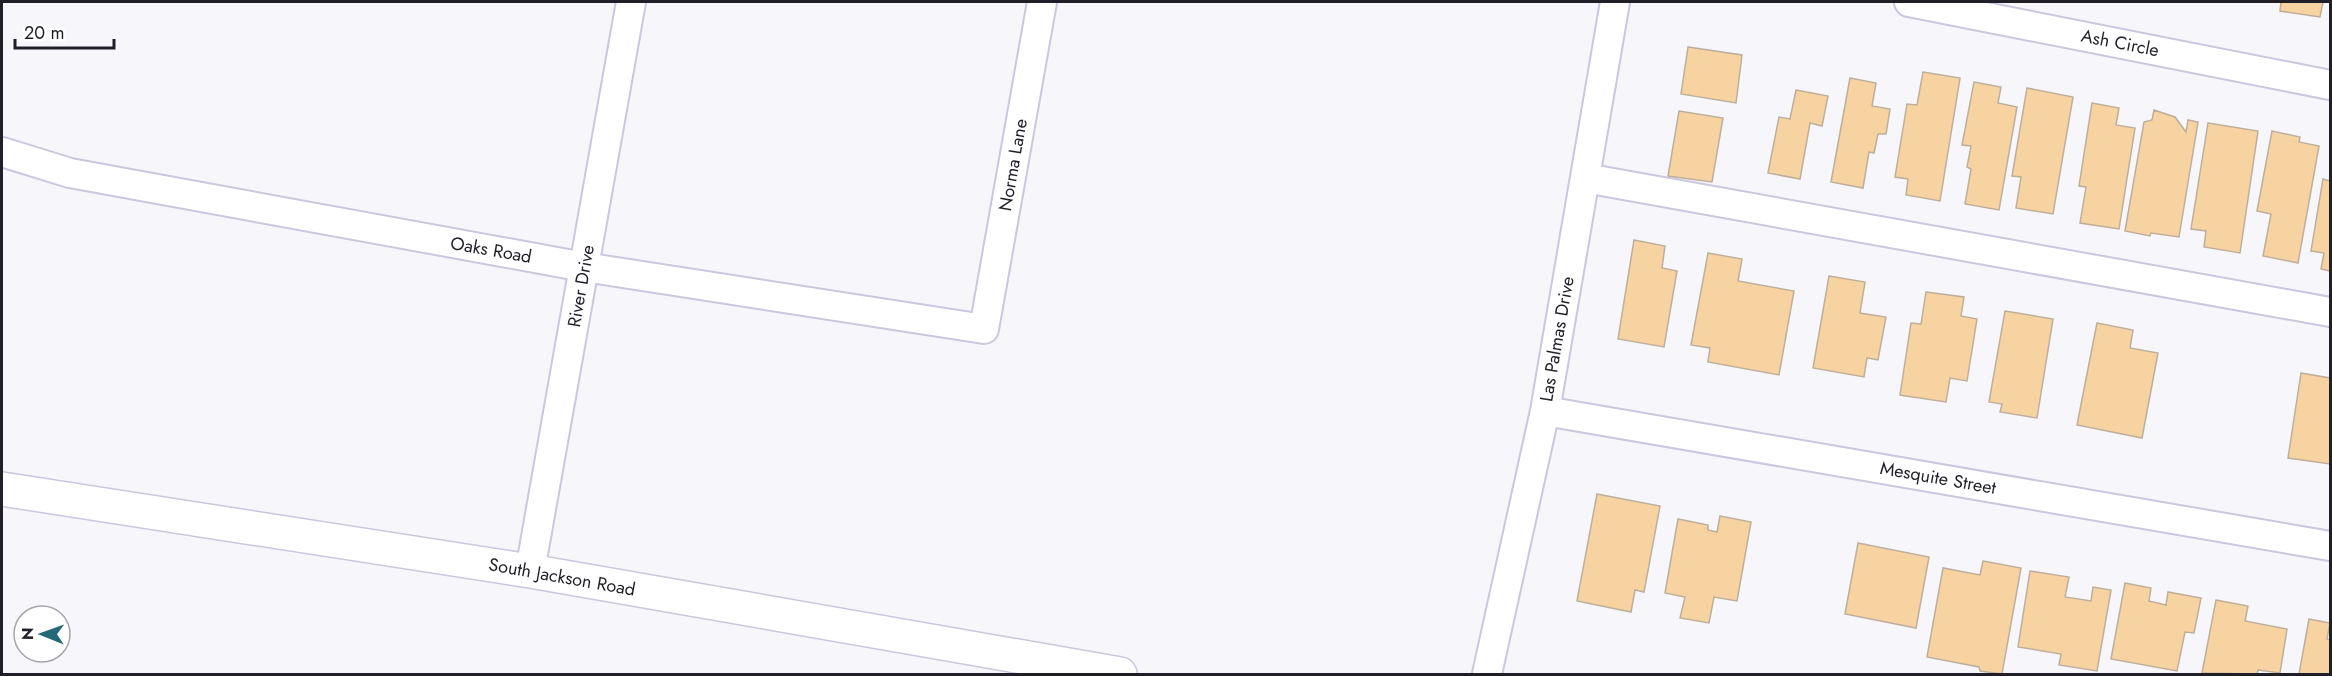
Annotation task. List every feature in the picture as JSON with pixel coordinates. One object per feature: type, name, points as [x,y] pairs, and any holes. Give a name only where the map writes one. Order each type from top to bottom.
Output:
[{"type":"main road","name":"South Jackson Road","points":[[2,489],[530,571],[1120,675]]},
{"type":"street","name":"River Drive","points":[[530,571],[631,2]]},
{"type":"street","name":"Norma Lane","points":[[984,329],[1042,2]]},
{"type":"street","name":"Las Palmas Drive","points":[[1487,675],[1545,411],[1616,2]]},
{"type":"street","name":"Ash Circle","points":[[1908,2],[2331,85]]},
{"type":"street","name":"Oaks Road","points":[[2,152],[70,173],[584,267],[984,329]]},
{"type":"street","points":[[1585,178],[2331,312]]},
{"type":"street","name":"Mesquite Street","points":[[1545,411],[2331,546]]},
{"type":"building","points":[[2281,2],[2323,2],[2320,17],[2280,11]]},
{"type":"building","points":[[1688,47],[1742,55],[1736,103],[1681,94]]},
{"type":"building","points":[[1923,72],[1960,78],[1940,201],[1906,195],[1908,179],[1895,177],[1907,104],[1917,105]]},
{"type":"building","points":[[1850,78],[1876,83],[1872,106],[1890,109],[1886,134],[1878,134],[1874,153],[1869,152],[1863,188],[1831,182]]},
{"type":"building","points":[[1974,82],[2001,87],[1998,103],[2017,107],[1999,210],[1965,204],[1971,169],[1967,167],[1971,146],[1962,145]]},
{"type":"building","points":[[2027,88],[2073,97],[2053,214],[2016,208],[2021,177],[2012,176]]},
{"type":"building","points":[[1796,90],[1828,96],[1822,126],[1810,123],[1800,179],[1768,173],[1779,117],[1790,119]]},
{"type":"building","points":[[2092,103],[2119,108],[2116,125],[2135,128],[2119,229],[2080,223],[2086,187],[2079,186]]},
{"type":"building","points":[[2154,110],[2175,117],[2186,132],[2188,120],[2198,122],[2179,237],[2151,233],[2150,236],[2125,231],[2144,122],[2152,120]]},
{"type":"building","points":[[1679,111],[1723,118],[1712,182],[1668,176]]},
{"type":"building","points":[[2208,123],[2258,131],[2240,253],[2204,247],[2206,231],[2191,229]]},
{"type":"building","points":[[2272,131],[2300,137],[2299,142],[2319,146],[2298,263],[2263,256],[2271,214],[2257,211]]},
{"type":"building","points":[[2323,179],[2330,181],[2330,271],[2321,269],[2324,253],[2311,251]]},
{"type":"building","points":[[1634,240],[1665,246],[1662,268],[1677,271],[1664,347],[1618,339]]},
{"type":"building","points":[[1708,253],[1742,259],[1738,281],[1794,291],[1779,375],[1708,362],[1710,348],[1691,345]]},
{"type":"building","points":[[1829,276],[1865,282],[1860,313],[1886,317],[1878,360],[1867,358],[1864,377],[1813,368]]},
{"type":"building","points":[[1926,292],[1964,297],[1961,316],[1977,319],[1967,381],[1950,378],[1946,402],[1900,395],[1911,323],[1921,324]]},
{"type":"building","points":[[2005,311],[2053,319],[2037,418],[2000,412],[2002,404],[1989,402]]},
{"type":"building","points":[[2097,323],[2133,330],[2130,348],[2158,353],[2142,438],[2077,425]]},
{"type":"building","points":[[2301,373],[2330,378],[2330,464],[2288,458]]},
{"type":"building","points":[[1597,494],[1660,506],[1644,592],[1635,590],[1631,612],[1577,601]]},
{"type":"building","points":[[1720,516],[1751,522],[1737,601],[1714,597],[1709,623],[1680,618],[1685,597],[1665,593],[1678,519],[1708,525],[1708,530],[1717,532]]},
{"type":"building","points":[[1858,543],[1929,557],[1916,628],[1845,614]]},
{"type":"building","points":[[1983,561],[2021,568],[2002,674],[1980,671],[1979,667],[1927,657],[1943,568],[1980,575]]},
{"type":"building","points":[[2030,571],[2069,577],[2065,597],[2091,601],[2093,587],[2111,590],[2097,671],[2059,665],[2061,654],[2018,647]]},
{"type":"building","points":[[2125,583],[2151,588],[2149,601],[2166,605],[2168,592],[2201,598],[2194,633],[2185,632],[2177,671],[2111,659]]},
{"type":"building","points":[[2216,600],[2248,606],[2245,621],[2287,629],[2280,673],[2258,670],[2257,674],[2202,673]]},
{"type":"building","points":[[2309,619],[2330,623],[2327,639],[2330,640],[2330,674],[2299,674]]}]
